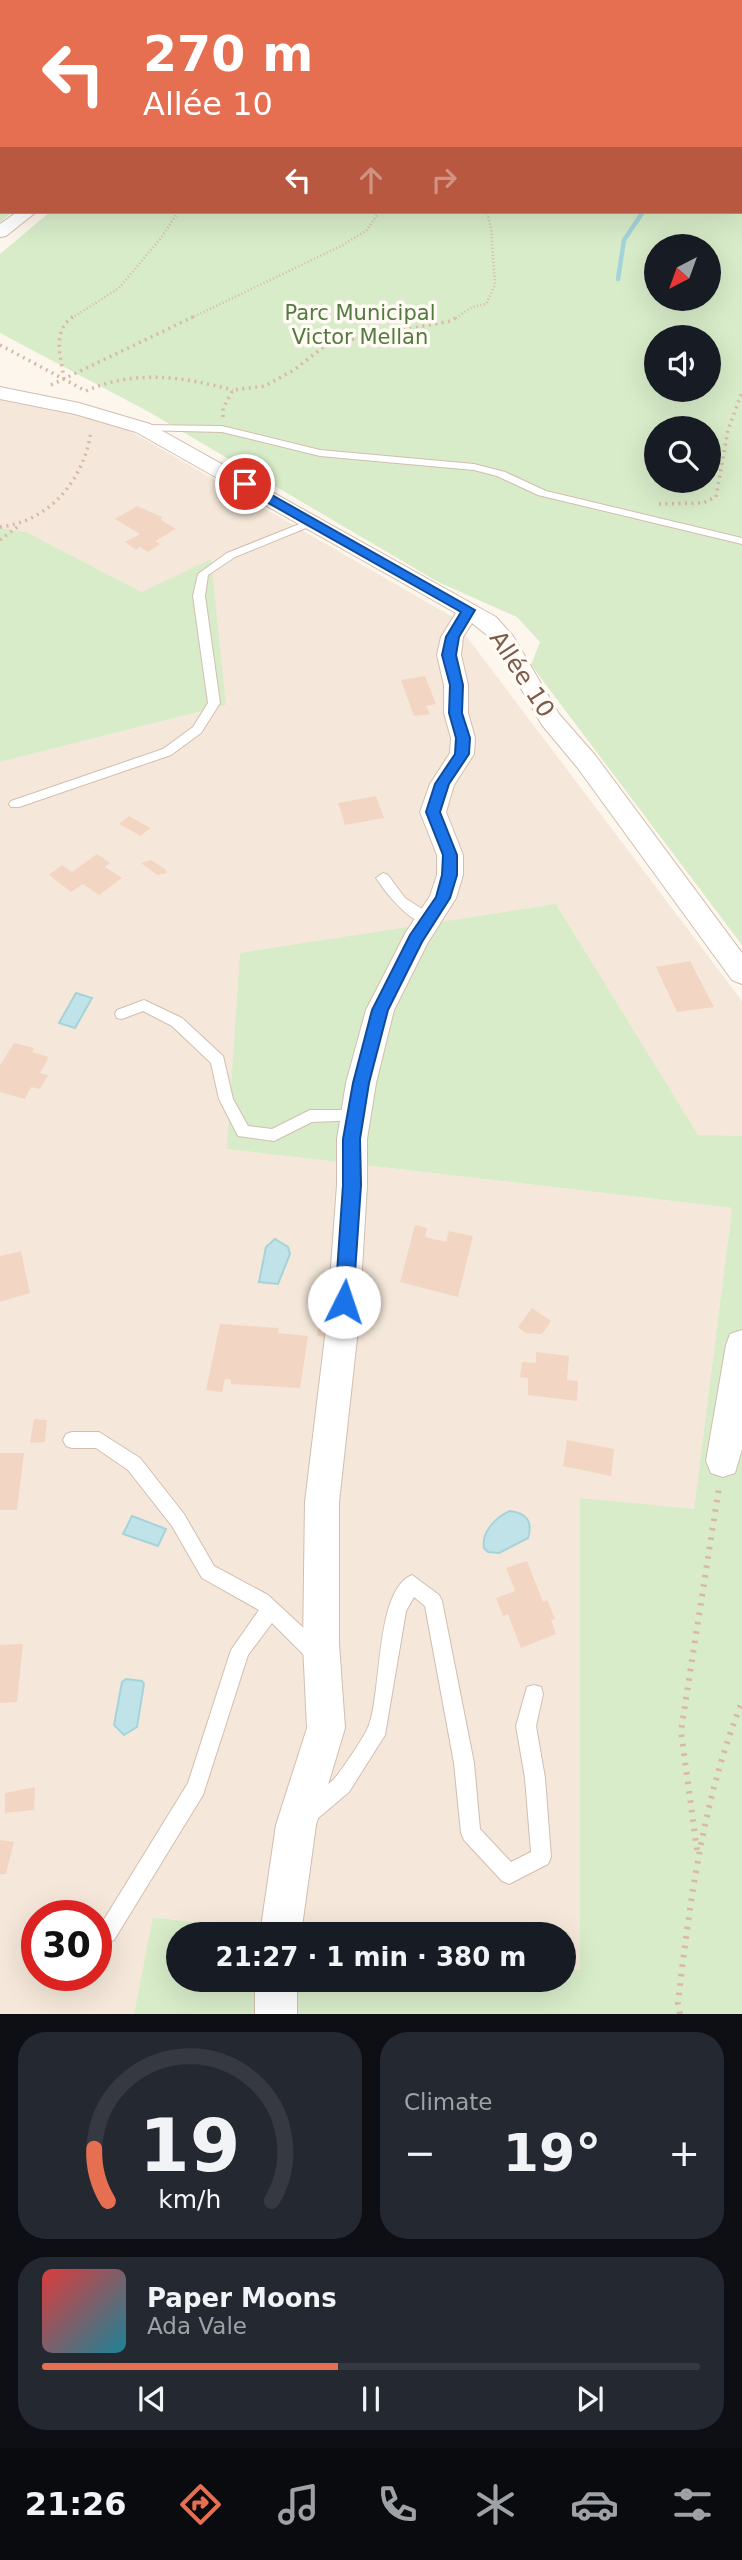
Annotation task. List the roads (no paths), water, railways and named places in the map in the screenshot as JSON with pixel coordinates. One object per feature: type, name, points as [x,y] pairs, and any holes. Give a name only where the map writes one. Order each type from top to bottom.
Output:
[{"type":"street","points":[[0,232],[26,214]]},
{"type":"street","name":"Allée 10","points":[[0,393],[33,398],[82,400],[143,428],[468,610],[502,636],[550,719],[586,761],[677,889],[742,973]]},
{"type":"street","points":[[282,1922],[296,1825],[326,1728],[322,1659],[322,1502],[343,1321],[352,1185],[352,1139],[361,1083],[380,1010],[428,920],[443,898],[450,875],[450,855],[433,812],[442,784],[462,754],[463,738],[456,713],[457,685],[449,655],[452,637],[468,610]]},
{"type":"street","points":[[723,1461],[742,1345]]},
{"type":"street","points":[[276,1992],[276,2014]]},
{"type":"lane","points":[[143,428],[222,429],[320,453],[474,467],[501,474],[542,493],[740,540]]},
{"type":"lane","points":[[15,804],[167,752],[197,730],[214,703],[199,596],[203,574],[231,555],[312,522]]},
{"type":"lane","points":[[383,878],[400,901],[428,920]]},
{"type":"lane","points":[[122,1014],[144,1005],[177,1022],[218,1060],[226,1099],[243,1132],[274,1135],[310,1116],[356,1116]]},
{"type":"lane","points":[[72,1440],[99,1440],[135,1464],[178,1520],[208,1572],[262,1601],[322,1659]]},
{"type":"lane","points":[[296,1825],[342,1785],[378,1728],[397,1608],[412,1584],[433,1601],[464,1763],[471,1833],[509,1874],[541,1857],[536,1778],[526,1726],[534,1694]]},
{"type":"lane","points":[[112,1925],[196,1788],[240,1650],[271,1609]]},
{"type":"water","points":[[76,993],[92,998],[75,1028],[59,1023]]},
{"type":"water","points":[[275,1239],[288,1247],[290,1254],[278,1284],[259,1282],[266,1247]]},
{"type":"water","points":[[510,1511],[527,1519],[530,1527],[528,1538],[499,1553],[488,1552],[484,1548],[487,1531],[495,1521]]},
{"type":"water","points":[[132,1516],[166,1529],[158,1546],[123,1534]]},
{"type":"water","points":[[126,1679],[142,1681],[144,1684],[137,1727],[124,1735],[114,1725],[122,1682]]},
{"type":"waterway","points":[[618,279],[624,240],[642,214]]},
{"type":"park label","name":"Parc Municipal Victor Mellan","points":[[360,325]]}]
